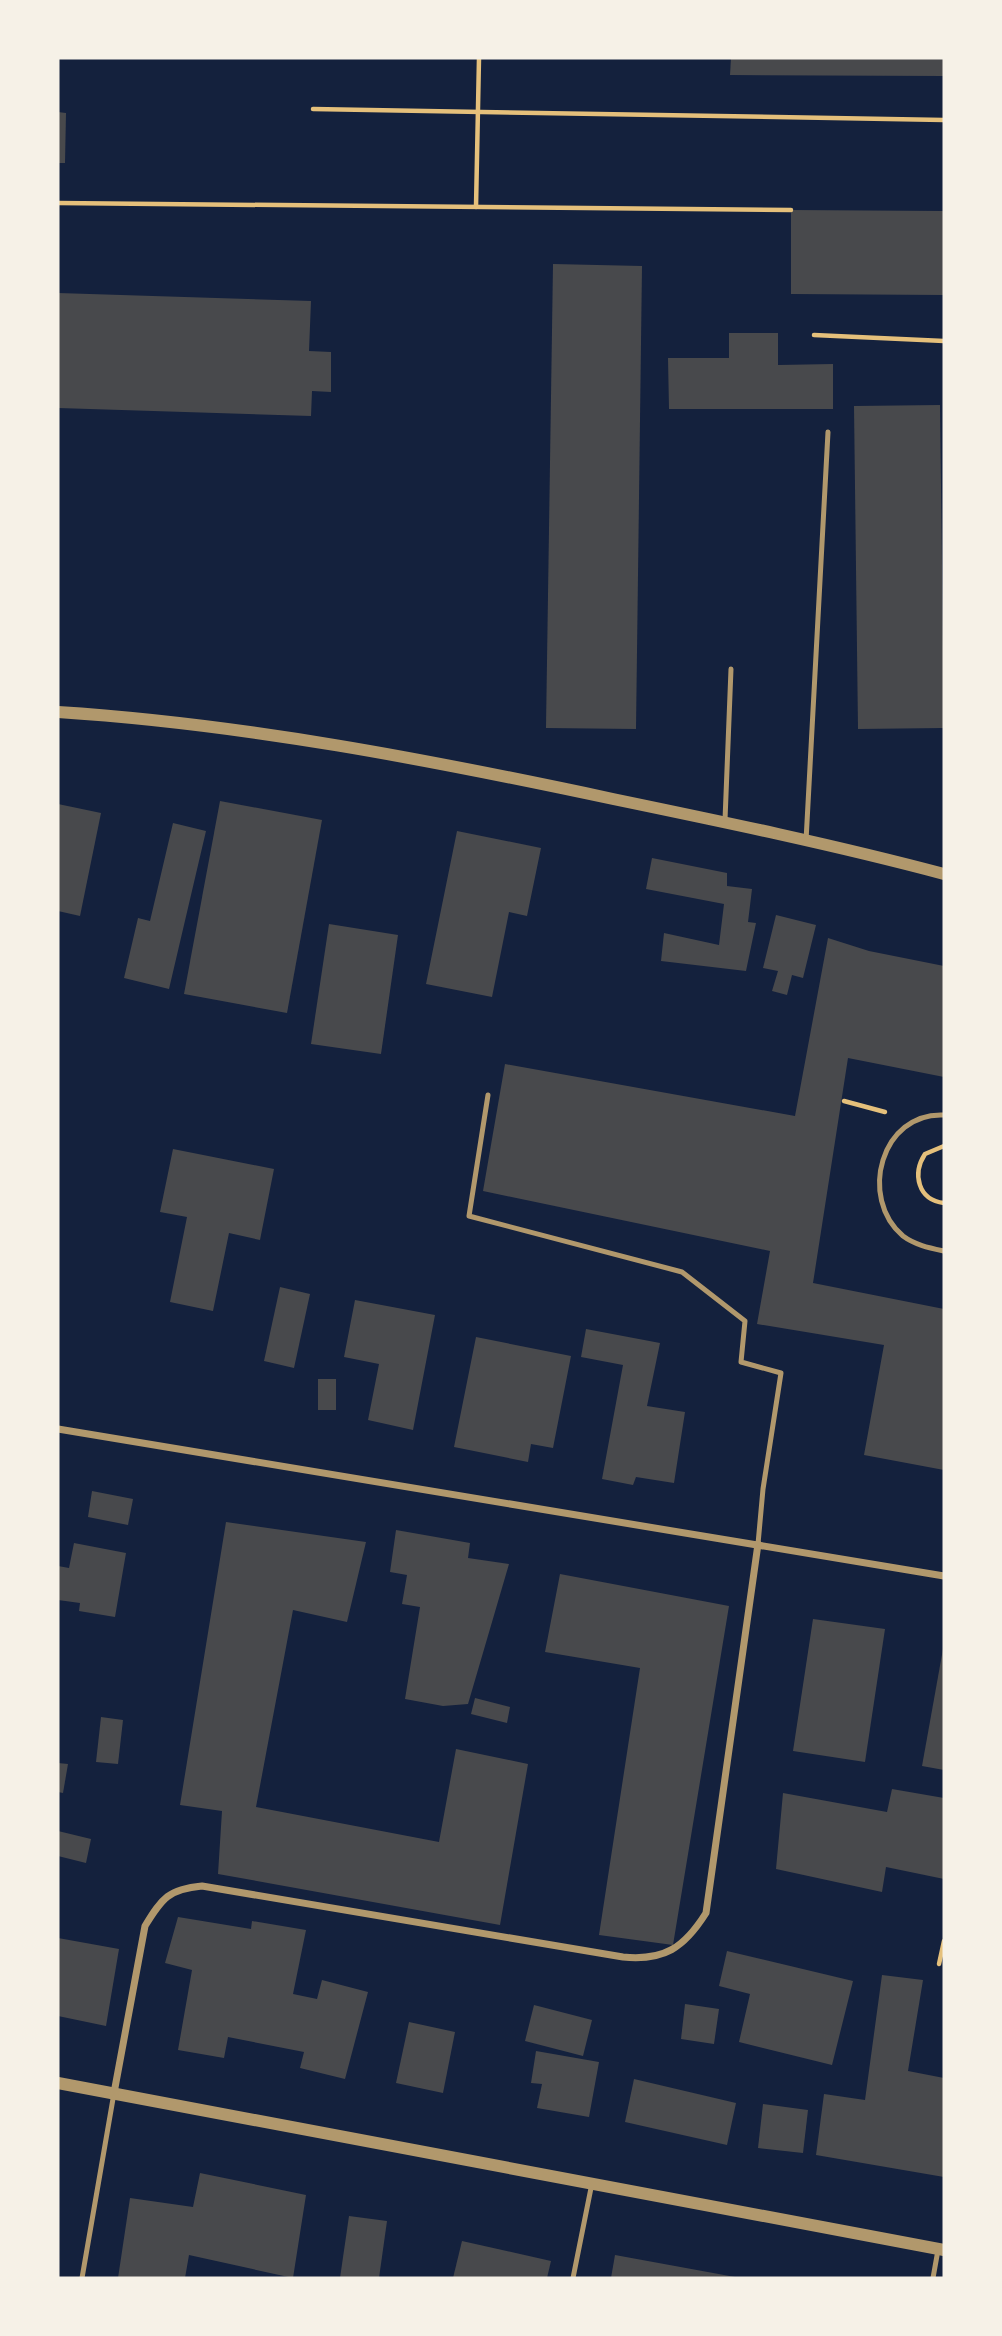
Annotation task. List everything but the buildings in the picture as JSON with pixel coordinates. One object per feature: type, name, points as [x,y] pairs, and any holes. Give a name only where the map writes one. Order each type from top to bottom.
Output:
[{"type":"street","points":[[58,712],[149,718],[452,764],[944,874]]},
{"type":"street","points":[[58,1429],[944,1576]]},
{"type":"street","points":[[114,2093],[145,1926],[158,1904],[177,1888],[202,1885],[622,1957],[644,1959],[667,1953],[681,1944],[696,1930],[706,1913],[758,1544]]},
{"type":"street","points":[[58,2083],[941,2249]]},
{"type":"lane","points":[[806,841],[828,432]]},
{"type":"lane","points":[[724,823],[731,669]]},
{"type":"lane","points":[[488,1095],[469,1216],[682,1272],[746,1321],[741,1362],[781,1373],[763,1489],[758,1544]]},
{"type":"lane","points":[[944,1115],[916,1121],[895,1137],[883,1156],[878,1177],[880,1199],[889,1219],[904,1236],[923,1247],[944,1251]]},
{"type":"lane","points":[[82,2278],[114,2093]]},
{"type":"lane","points":[[573,2278],[592,2183]]},
{"type":"lane","points":[[933,2278],[941,2249]]},
{"type":"path","points":[[476,207],[479,58]]},
{"type":"path","points":[[313,109],[944,120]]},
{"type":"path","points":[[58,203],[791,210]]},
{"type":"path","points":[[814,335],[944,341]]},
{"type":"path","points":[[844,1101],[916,1121]]},
{"type":"path","points":[[944,1146],[925,1154],[917,1172],[922,1190],[928,1198],[944,1203]]},
{"type":"path","points":[[939,1964],[944,1941]]}]
